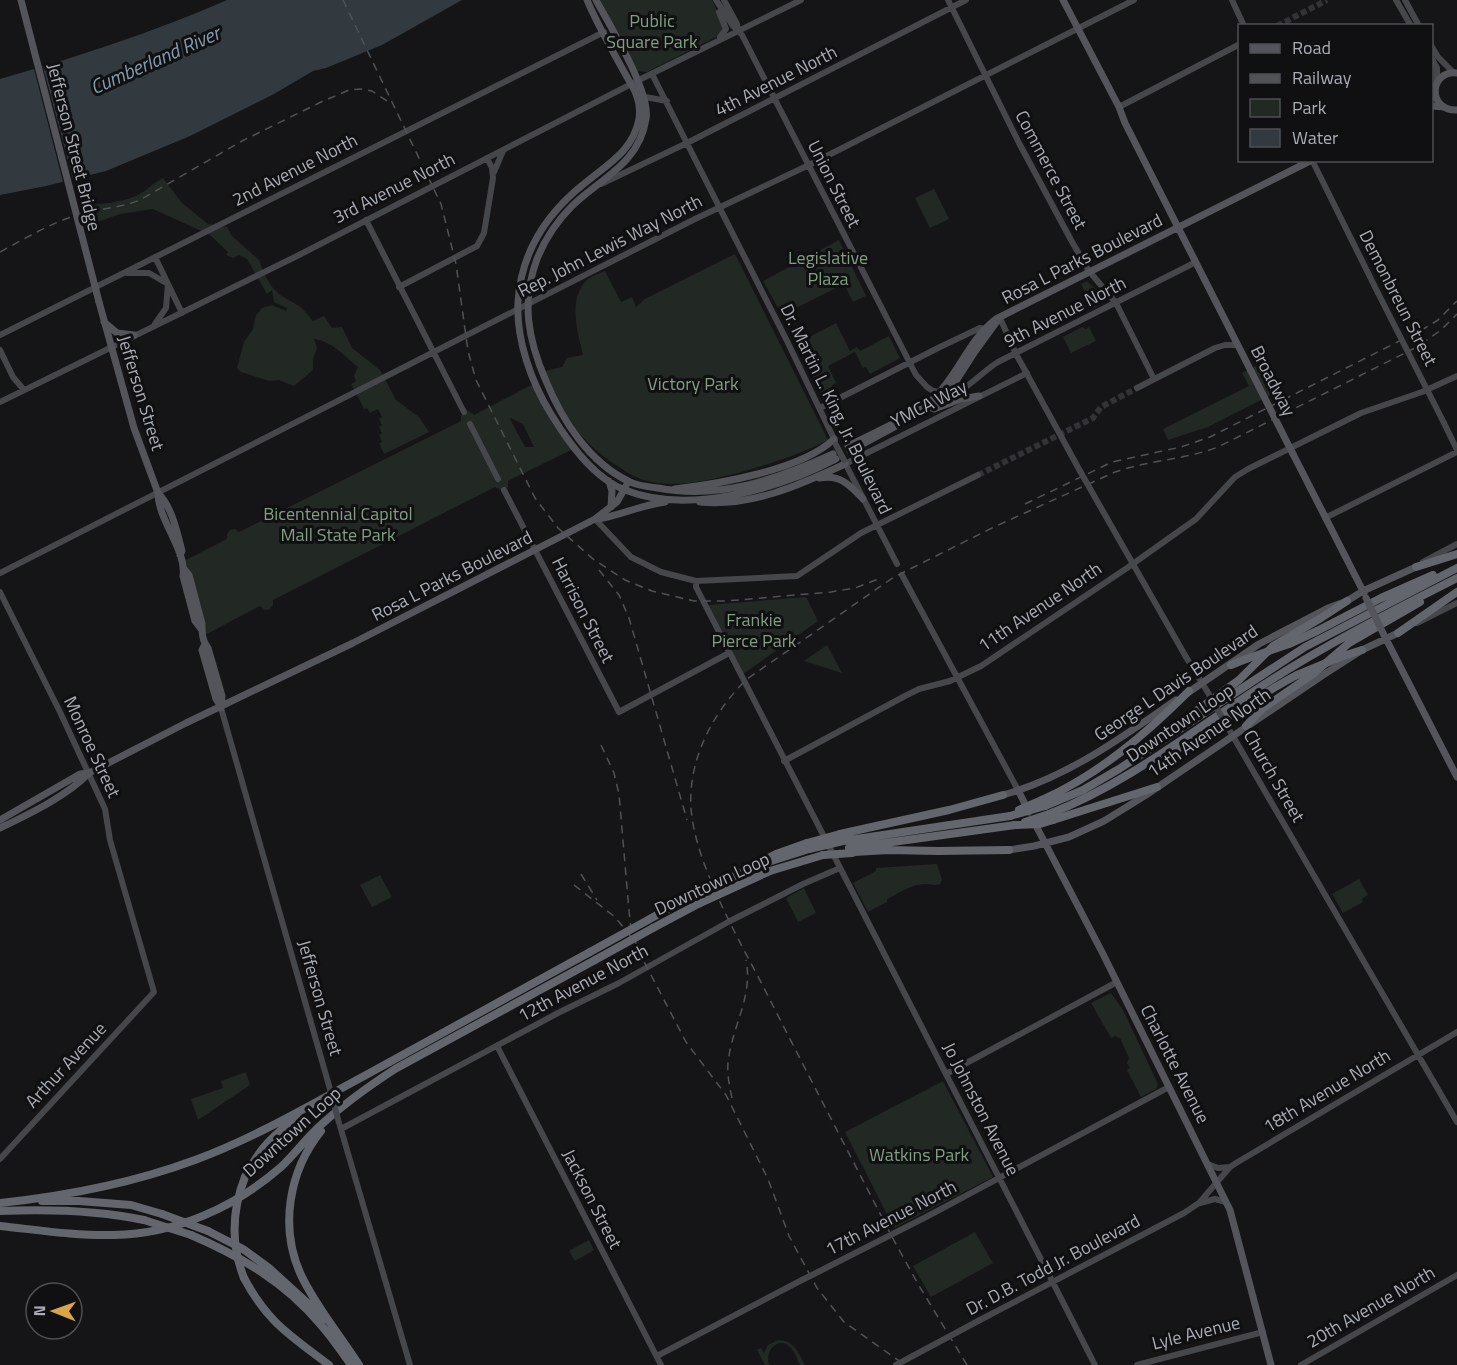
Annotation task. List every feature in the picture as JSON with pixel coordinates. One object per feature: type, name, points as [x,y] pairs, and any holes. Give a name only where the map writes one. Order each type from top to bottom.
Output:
[{"type":"highway","points":[[1416,567],[1457,554]]},
{"type":"highway","points":[[1231,665],[1289,644],[1381,598],[1457,567]]},
{"type":"highway","name":"Downtown Loop","points":[[1044,803],[1083,790],[1150,749],[1305,647],[1457,567]]},
{"type":"highway","points":[[1246,726],[1262,709],[1313,674],[1349,644],[1457,579]]},
{"type":"highway","name":"Downtown Loop","points":[[1051,817],[1101,791],[1150,761],[1331,643],[1457,579]]},
{"type":"highway","points":[[1398,633],[1457,592]]},
{"type":"highway","points":[[1150,749],[1174,728],[1239,680],[1273,646],[1347,601]]},
{"type":"highway","points":[[1150,761],[1198,738],[1273,688],[1297,675],[1362,650]]},
{"type":"highway","points":[[841,837],[1010,816],[1021,809],[1044,803],[1096,771],[1148,730],[1189,691]]},
{"type":"highway","points":[[851,850],[1016,825],[1040,824],[1051,817],[1157,787]]},
{"type":"highway","points":[[841,837],[1003,795]]},
{"type":"highway","name":"Downtown Loop","points":[[0,1203],[113,1184],[180,1165],[233,1144],[319,1101],[694,894],[764,861],[841,837]]},
{"type":"highway","points":[[851,850],[1009,850]]},
{"type":"highway","name":"Downtown Loop","points":[[0,1226],[115,1235],[171,1227],[208,1214],[259,1184],[281,1166],[321,1124],[367,1087],[395,1069],[700,903],[770,871],[811,858],[851,850]]},
{"type":"highway","points":[[319,1101],[280,1130],[264,1145],[252,1161],[244,1177],[236,1208],[234,1228],[235,1247],[244,1278],[256,1301],[285,1333],[329,1365]]},
{"type":"highway","points":[[335,1113],[318,1134],[301,1163],[290,1199],[288,1216],[292,1249],[302,1277],[332,1327],[359,1365]]},
{"type":"highway","points":[[10,1202],[79,1201],[131,1205],[208,1231],[243,1249],[269,1268],[332,1327]]},
{"type":"highway","points":[[0,1211],[80,1210],[114,1214],[144,1220],[190,1235],[252,1264],[289,1292],[320,1323],[351,1365]]},
{"type":"main road","name":"Jefferson Street Bridge","points":[[21,0],[99,302]]},
{"type":"main road","points":[[587,0],[604,33],[645,97],[647,114],[644,130],[626,163],[571,206],[555,224],[546,240],[532,277],[528,323],[542,372],[555,402],[573,431],[595,458],[628,481],[667,490],[693,493],[740,486],[834,456],[791,478],[750,490],[639,507],[613,517],[595,519]]},
{"type":"main road","points":[[596,0],[635,83],[639,117],[633,137],[623,153],[569,197],[539,232],[524,266],[519,309],[526,358],[542,397],[574,448],[591,467],[624,490],[660,499],[717,503],[743,500],[825,477],[843,480],[863,499]]},
{"type":"main road","name":"Broadway","points":[[1063,0],[1457,777]]},
{"type":"main road","points":[[1443,107],[1437,100],[1435,89],[1444,75],[1456,73]]},
{"type":"main road","points":[[1433,106],[1457,110]]},
{"type":"main road","name":"Rosa L Parks Boulevard","points":[[1000,318],[952,387],[935,405],[849,449],[933,398],[972,343],[993,321],[1308,162]]},
{"type":"main road","name":"Jefferson Street","points":[[99,302],[136,435],[180,555],[195,621],[201,629],[208,648],[222,696],[221,708]]},
{"type":"main road","points":[[104,322],[117,333],[134,335]]},
{"type":"main road","points":[[921,414],[955,401],[979,396]]},
{"type":"main road","points":[[667,490],[716,483],[763,472],[835,442]]},
{"type":"main road","points":[[809,480],[845,462]]},
{"type":"main road","points":[[609,480],[612,491],[611,507]]},
{"type":"main road","name":"Rosa L Parks Boulevard","points":[[0,828],[49,802],[89,773],[186,723],[418,611],[595,519],[611,507],[628,481]]},
{"type":"main road","name":"George L Davis Boulevard","points":[[1003,795],[1063,772],[1096,754],[1259,645],[1328,608],[1364,594],[1416,567]]},
{"type":"main road","name":"14th Avenue North","points":[[1045,843],[1089,828],[1114,815],[1362,650],[1385,636],[1398,633]]},
{"type":"main road","name":"Rosa L Parks Boulevard","points":[[0,820],[80,774],[89,773]]},
{"type":"main road","name":"Charlotte Avenue","points":[[1018,790],[1218,1182],[1236,1227],[1271,1365]]},
{"type":"main road","points":[[1009,850],[1045,843]]},
{"type":"street","name":"Union Street","points":[[715,0],[738,32],[774,99],[909,362],[921,381],[933,391],[951,394]]},
{"type":"street","points":[[715,0],[726,26],[718,41]]},
{"type":"street","name":"Union Street","points":[[724,0],[737,24],[738,32]]},
{"type":"street","name":"3rd Avenue North","points":[[0,402],[182,313],[801,0]]},
{"type":"street","name":"Commerce Street","points":[[948,0],[1019,143],[1089,271],[1116,303],[1154,379]]},
{"type":"street","name":"4th Avenue North","points":[[598,186],[966,0]]},
{"type":"street","name":"Rep. John Lewis Way North","points":[[0,573],[528,304],[1134,0]]},
{"type":"street","points":[[1232,0],[1243,24]]},
{"type":"street","points":[[1396,0],[1410,24]]},
{"type":"street","points":[[1405,0],[1418,24]]},
{"type":"street","name":"2nd Avenue North","points":[[0,335],[604,33]]},
{"type":"street","points":[[1119,107],[1238,46]]},
{"type":"street","points":[[1433,50],[1456,73]]},
{"type":"street","points":[[1433,62],[1437,68],[1435,89]]},
{"type":"street","name":"Dr. Martin L. King, Jr. Boulevard","points":[[652,74],[897,564]]},
{"type":"street","points":[[645,97],[667,101]]},
{"type":"street","points":[[399,287],[477,246],[484,233],[493,178],[497,161],[503,150]]},
{"type":"street","points":[[623,153],[626,163],[629,167],[634,168]]},
{"type":"street","points":[[487,158],[492,168],[493,178]]},
{"type":"street","name":"Demonbreun Street","points":[[1313,162],[1457,451]]},
{"type":"street","points":[[366,220],[464,412]]},
{"type":"street","points":[[154,257],[182,313]]},
{"type":"street","name":"9th Avenue North","points":[[951,394],[964,389],[996,363],[1196,262]]},
{"type":"street","points":[[120,275],[149,273],[168,284]]},
{"type":"street","points":[[152,327],[166,308],[168,284]]},
{"type":"street","name":"Church Street","points":[[1000,318],[1016,354],[1080,471],[1457,1122]]},
{"type":"street","points":[[820,408],[980,328],[985,329]]},
{"type":"street","points":[[1137,388],[1219,347],[1238,345]]},
{"type":"street","points":[[0,350],[13,377],[24,390]]},
{"type":"street","name":"YMCA Way","points":[[845,462],[1027,373]]},
{"type":"street","name":"11th Avenue North","points":[[784,761],[919,689],[957,678],[990,659],[1196,519],[1235,477],[1261,461],[1293,450],[1360,413],[1422,392],[1457,376]]},
{"type":"street","points":[[470,424],[498,479]]},
{"type":"street","points":[[1325,518],[1457,451]]},
{"type":"street","points":[[595,519],[613,540],[642,564],[661,572],[696,581],[797,576],[861,533],[978,475]]},
{"type":"street","name":"Harrison Street","points":[[504,490],[619,712],[729,653]]},
{"type":"street","points":[[1416,567],[1457,544]]},
{"type":"street","points":[[902,575],[1018,790]]},
{"type":"street","name":"Jo Johnston Avenue","points":[[696,581],[696,587],[729,653],[1095,1365]]},
{"type":"street","name":"Monroe Street","points":[[0,592],[105,809],[110,840],[154,992]]},
{"type":"street","points":[[1398,633],[1457,603]]},
{"type":"street","name":"Jefferson Street","points":[[221,708],[410,1365]]},
{"type":"street","name":"12th Avenue North","points":[[340,1126],[619,983],[730,921],[840,868]]},
{"type":"street","points":[[946,1074],[1117,982]]},
{"type":"street","name":"Arthur Avenue","points":[[0,1159],[154,992]]},
{"type":"street","name":"18th Avenue North","points":[[1218,1182],[1230,1167],[1457,1032]]},
{"type":"street","name":"Jackson Street","points":[[497,1046],[661,1365]]},
{"type":"street","name":"17th Avenue North","points":[[657,1356],[1000,1178],[1169,1087]]},
{"type":"street","points":[[1208,1164],[1218,1168],[1230,1167]]},
{"type":"street","name":"Dr. D.B. Todd Jr. Boulevard","points":[[896,1365],[1199,1203],[1218,1182]]},
{"type":"street","points":[[1199,1203],[1215,1199],[1226,1202]]},
{"type":"street","name":"20th Avenue North","points":[[1301,1365],[1457,1275]]},
{"type":"street","name":"Lyle Avenue","points":[[1137,1365],[1263,1332]]},
{"type":"green space","name":"Public Square Park","points":[[600,0],[712,0],[724,25],[720,35],[647,72],[637,71]]},
{"type":"green space","points":[[163,178],[182,203],[208,224],[227,227],[232,236],[259,260],[264,274],[280,295],[301,307],[313,321],[324,316],[332,328],[342,327],[352,348],[380,370],[396,400],[419,417],[429,432],[384,454],[379,443],[382,442],[379,427],[382,425],[379,419],[382,417],[378,409],[370,413],[367,408],[364,409],[351,384],[356,381],[354,376],[358,367],[320,340],[314,339],[317,348],[313,359],[313,370],[294,386],[279,380],[270,381],[241,372],[237,368],[244,342],[253,329],[256,315],[262,308],[272,305],[286,311],[287,308],[274,302],[272,290],[267,294],[247,259],[239,255],[233,258],[226,255],[228,252],[210,235],[153,209],[120,214],[86,226],[81,206],[129,199]]},
{"type":"green space","points":[[934,189],[949,219],[930,228],[915,198]]},
{"type":"green space","name":"Legislative Plaza","points":[[839,240],[866,296],[853,302],[844,284],[782,315],[763,281]]},
{"type":"green space","name":"Victory Park","points":[[735,254],[828,440],[772,463],[706,480],[662,484],[639,478],[605,457],[583,437],[566,414],[545,371],[562,367],[567,358],[583,355],[577,328],[577,298],[585,282],[592,277],[605,271],[621,302],[632,297],[636,307],[645,299]]},
{"type":"green space","points":[[1087,281],[1099,295],[1099,302],[1093,308],[1081,284]]},
{"type":"green space","points":[[836,323],[850,351],[857,347],[860,351],[889,336],[900,358],[870,374],[866,367],[863,368],[855,352],[828,366],[836,383],[821,393],[796,344]]},
{"type":"green space","points":[[1082,327],[1086,329],[1089,327],[1096,341],[1071,353],[1063,337]]},
{"type":"green space","points":[[1258,365],[1273,394],[1208,427],[1168,440],[1163,429],[1249,386],[1242,373]]},
{"type":"green space","name":"Bicentennial Capitol Mall State Park","points":[[535,383],[575,448],[508,481],[508,487],[505,490],[495,487],[273,600],[270,609],[265,610],[260,606],[203,636],[182,562],[227,539],[230,530],[235,529],[239,532],[461,421],[461,415],[464,412],[469,411],[474,415]],"holes":[[[510,419],[523,424],[534,447],[525,447]]]},
{"type":"green space","name":"Frankie Pierce Park","points":[[806,597],[818,621],[743,674],[708,605]]},
{"type":"green space","points":[[827,645],[842,673],[804,661]]},
{"type":"green space","points":[[937,864],[942,880],[940,884],[920,884],[910,887],[868,912],[853,883],[876,871],[876,868]]},
{"type":"green space","points":[[380,875],[392,897],[372,907],[360,885]]},
{"type":"green space","points":[[1359,879],[1368,895],[1362,899],[1363,902],[1343,913],[1332,894]]},
{"type":"green space","points":[[804,888],[816,913],[798,922],[786,898]]},
{"type":"green space","points":[[1111,993],[1123,1010],[1158,1084],[1156,1089],[1141,1097],[1127,1070],[1130,1068],[1127,1063],[1129,1058],[1120,1038],[1115,1036],[1111,1038],[1091,1003]]},
{"type":"green space","points":[[246,1072],[250,1085],[198,1120],[191,1099],[223,1088],[221,1081]]},
{"type":"green space","name":"Watkins Park","points":[[943,1081],[993,1177],[894,1228],[845,1132]]},
{"type":"green space","points":[[975,1232],[993,1263],[931,1297],[913,1266]]},
{"type":"green space","points":[[589,1240],[594,1250],[575,1261],[569,1251]]},
{"type":"green space","points":[[778,1340],[792,1344],[805,1365],[800,1365],[792,1349],[781,1343],[770,1350],[769,1365],[765,1365],[757,1350],[761,1348],[764,1353],[768,1345]]},
{"type":"water","name":"Cumberland River","points":[[227,0],[462,0],[382,45],[313,71],[274,94],[190,136],[106,171],[0,195],[0,79],[115,43]]},
{"type":"pier","points":[[43,67],[73,179],[63,182],[34,69]]},
{"type":"tunnel","points":[[1281,24],[1327,0]]},
{"type":"tunnel","points":[[978,475],[1093,418],[1101,407],[1137,388]]},
{"type":"railway","points":[[343,0],[441,204],[456,264],[468,351],[476,380],[535,498],[558,528],[593,559],[625,580],[652,591],[694,601],[726,601],[831,592],[855,588],[881,578]]},
{"type":"railway","points":[[0,252],[70,217],[140,200],[242,141],[349,90],[372,91],[390,103]]},
{"type":"railway","points":[[1025,504],[1112,462],[1181,447],[1210,437],[1425,328],[1438,320],[1457,301]]},
{"type":"railway","points":[[967,1365],[891,1235],[719,900],[700,853],[691,808],[694,772],[705,738],[723,706],[747,679],[894,577],[994,527],[1115,472],[1218,447],[1417,347],[1441,330],[1457,314]]},
{"type":"railway","points":[[599,570],[619,595],[629,618],[687,820]]},
{"type":"railway","points":[[601,745],[614,773],[619,794],[631,929],[639,952],[686,1042],[726,1095],[768,1179],[789,1236],[817,1288],[844,1322],[905,1365]]},
{"type":"railway","points":[[581,874],[597,900]]},
{"type":"railway","points":[[574,885],[615,917],[632,938]]},
{"type":"railway","points":[[732,1098],[728,1061],[745,997],[746,960]]}]
